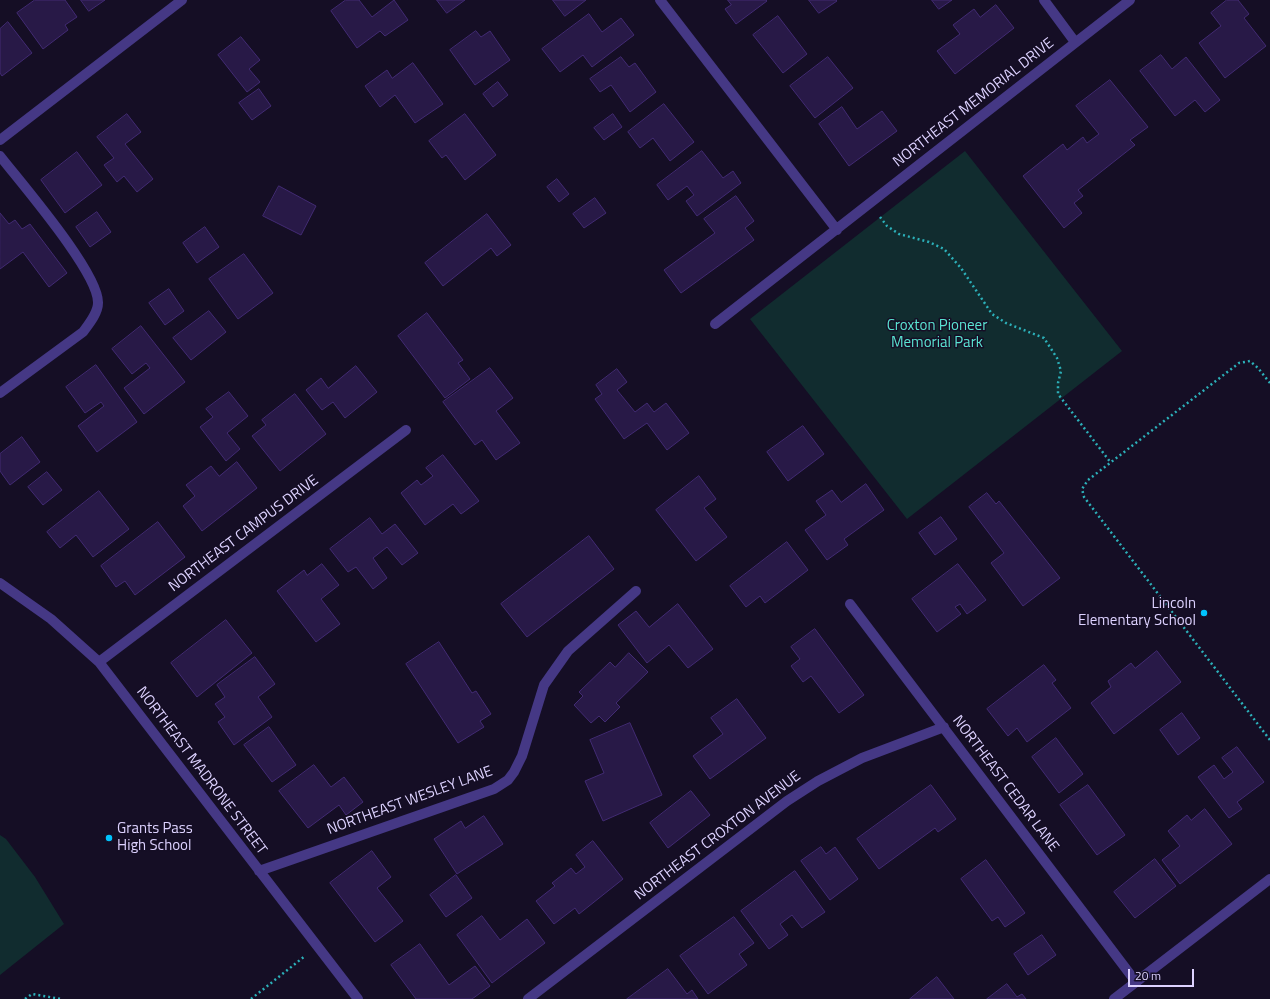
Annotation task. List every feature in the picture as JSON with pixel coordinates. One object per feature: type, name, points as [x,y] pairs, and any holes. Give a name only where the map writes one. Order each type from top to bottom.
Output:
[{"type":"street","points":[[0,140],[182,0]]},
{"type":"street","points":[[660,0],[837,230]]},
{"type":"street","points":[[1044,0],[1075,42]]},
{"type":"street","name":"NORTHEAST MEMORIAL DRIVE","points":[[715,324],[1130,0]]},
{"type":"street","points":[[0,156],[84,266],[97,290],[98,304],[92,320],[83,332],[0,393]]},
{"type":"street","name":"NORTHEAST CAMPUS DRIVE","points":[[99,662],[406,430]]},
{"type":"street","name":"NORTHEAST MADRONE STREET","points":[[0,583],[51,618],[99,662],[358,999]]},
{"type":"street","name":"NORTHEAST WESLEY LANE","points":[[259,871],[494,789],[508,780],[522,756],[544,685],[568,651],[636,591]]},
{"type":"street","name":"NORTHEAST CEDAR LANE","points":[[850,604],[1136,982]]},
{"type":"street","name":"NORTHEAST CROXTON AVENUE","points":[[528,999],[787,801],[818,781],[862,758],[944,727]]},
{"type":"street","points":[[1114,999],[1270,879]]},
{"type":"path","points":[[880,217],[887,226],[898,234],[929,242],[944,249],[961,268],[992,314],[1006,323],[1044,338],[1057,358],[1061,371],[1058,383],[1058,394],[1111,463]]},
{"type":"path","points":[[1270,383],[1258,368],[1250,361],[1239,363],[1088,480],[1082,489],[1084,497],[1270,740]]},
{"type":"path","points":[[251,999],[317,946]]},
{"type":"path","points":[[25,999],[32,994],[61,999]]},
{"type":"green space","name":"Croxton Pioneer Memorial Park","points":[[965,151],[1122,351],[907,519],[750,319]]},
{"type":"green space","points":[[0,835],[6,839],[35,877],[64,924],[0,975]]},
{"type":"building","points":[[35,0],[65,0],[77,17],[65,25],[68,30],[43,49],[17,13]]},
{"type":"building","points":[[81,0],[105,0],[89,11]]},
{"type":"building","points":[[346,0],[359,0],[372,17],[394,0],[408,20],[385,36],[380,31],[357,48],[331,11]]},
{"type":"building","points":[[437,0],[465,0],[447,13]]},
{"type":"building","points":[[553,0],[586,0],[565,16]]},
{"type":"building","points":[[728,0],[767,1],[736,24],[725,9],[731,5]]},
{"type":"building","points":[[809,0],[836,0],[837,1],[819,13]]},
{"type":"building","points":[[932,0],[952,0],[939,9]]},
{"type":"building","points":[[1227,0],[1238,0],[1249,14],[1244,18],[1266,46],[1225,78],[1199,43],[1221,26],[1211,13]]},
{"type":"building","points":[[996,5],[1014,28],[955,74],[937,51],[960,34],[953,25],[974,9],[980,17]]},
{"type":"building","points":[[589,14],[602,32],[621,18],[634,35],[592,67],[583,55],[560,72],[542,49]]},
{"type":"building","points":[[778,16],[807,54],[783,73],[753,35]]},
{"type":"building","points":[[8,22],[32,53],[2,76],[0,73],[0,29]]},
{"type":"building","points":[[476,31],[481,37],[490,31],[510,60],[475,85],[450,50]]},
{"type":"building","points":[[241,37],[260,60],[249,69],[260,82],[247,92],[218,55]]},
{"type":"building","points":[[1161,55],[1172,69],[1186,57],[1220,100],[1205,112],[1195,100],[1175,116],[1140,71]]},
{"type":"building","points":[[621,57],[629,67],[635,63],[656,92],[630,112],[611,85],[600,92],[590,79]]},
{"type":"building","points":[[828,57],[853,88],[815,118],[790,86]]},
{"type":"building","points":[[413,63],[443,104],[415,123],[395,95],[380,107],[365,86],[387,70],[392,78]]},
{"type":"building","points":[[1110,80],[1148,127],[1130,140],[1135,145],[1078,190],[1083,196],[1074,203],[1082,213],[1064,228],[1023,176],[1063,144],[1067,150],[1083,137],[1087,143],[1099,134],[1076,106]]},
{"type":"building","points":[[498,82],[508,95],[493,107],[483,94]]},
{"type":"building","points":[[259,89],[271,106],[252,120],[239,103]]},
{"type":"building","points":[[664,104],[694,142],[670,161],[653,138],[640,148],[628,132]]},
{"type":"building","points":[[842,107],[857,129],[882,111],[897,131],[849,166],[819,124]]},
{"type":"building","points":[[127,114],[141,132],[125,144],[153,179],[137,192],[124,176],[117,182],[104,165],[114,158],[97,137]]},
{"type":"building","points":[[465,114],[496,155],[465,180],[446,155],[442,158],[429,141]]},
{"type":"building","points":[[613,114],[622,127],[604,140],[594,128]]},
{"type":"building","points":[[702,151],[723,178],[733,171],[741,183],[697,216],[686,201],[694,195],[687,186],[668,200],[657,185]]},
{"type":"building","points":[[77,152],[102,185],[65,213],[41,180]]},
{"type":"building","points":[[557,179],[569,194],[559,202],[547,187]]},
{"type":"building","points":[[279,186],[316,206],[301,235],[263,216]]},
{"type":"building","points":[[736,196],[754,221],[745,228],[754,240],[681,293],[664,270],[715,233],[704,219]]},
{"type":"building","points":[[595,198],[606,213],[584,228],[573,214]]},
{"type":"building","points":[[97,212],[111,232],[90,247],[76,227]]},
{"type":"building","points":[[0,213],[9,224],[15,220],[22,229],[30,224],[67,273],[49,287],[23,252],[0,269]]},
{"type":"building","points":[[487,214],[511,245],[497,256],[491,248],[443,286],[425,263]]},
{"type":"building","points":[[205,227],[219,247],[197,263],[183,243]]},
{"type":"building","points":[[244,254],[273,293],[238,319],[209,279]]},
{"type":"building","points":[[169,289],[184,311],[165,325],[149,303]]},
{"type":"building","points":[[209,311],[226,332],[191,360],[173,338]]},
{"type":"building","points":[[427,313],[463,360],[458,363],[470,379],[445,398],[398,336]]},
{"type":"building","points":[[141,326],[185,382],[144,414],[124,388],[150,368],[146,363],[132,374],[112,349]]},
{"type":"building","points":[[96,365],[137,422],[97,452],[78,426],[104,406],[101,402],[85,413],[66,387]]},
{"type":"building","points":[[356,366],[377,392],[345,418],[333,402],[322,410],[306,390],[321,378],[328,388]]},
{"type":"building","points":[[490,368],[513,398],[496,411],[520,443],[496,460],[482,440],[475,445],[443,402]]},
{"type":"building","points":[[617,369],[627,382],[617,390],[635,412],[647,403],[654,412],[666,403],[689,433],[667,450],[647,423],[624,439],[595,399],[602,394],[596,385]]},
{"type":"building","points":[[229,392],[248,416],[227,433],[240,449],[226,461],[200,427],[213,417],[206,409]]},
{"type":"building","points":[[295,394],[326,434],[280,471],[252,436],[266,425],[262,420]]},
{"type":"building","points":[[803,426],[824,454],[788,481],[767,452]]},
{"type":"building","points":[[22,437],[40,462],[10,485],[0,471],[0,454]]},
{"type":"building","points":[[443,455],[479,501],[461,514],[453,504],[425,525],[401,493],[417,480],[421,485],[433,476],[426,468]]},
{"type":"building","points":[[237,462],[257,488],[202,531],[183,506],[195,496],[186,485],[211,466],[219,476]]},
{"type":"building","points":[[47,472],[62,490],[43,505],[28,487]]},
{"type":"building","points":[[699,476],[716,499],[704,508],[727,537],[696,561],[656,510]]},
{"type":"building","points":[[866,484],[884,510],[844,539],[848,545],[827,560],[805,530],[826,515],[816,501],[832,490],[841,502]]},
{"type":"building","points":[[99,491],[129,529],[93,557],[76,535],[60,548],[47,532]]},
{"type":"building","points":[[987,493],[996,504],[999,501],[1060,578],[1023,606],[991,563],[1004,553],[969,507]]},
{"type":"building","points":[[941,517],[957,539],[935,555],[919,533]]},
{"type":"building","points":[[370,518],[382,534],[395,524],[418,553],[402,565],[387,547],[373,558],[387,578],[373,589],[356,567],[348,572],[330,549]]},
{"type":"building","points":[[158,522],[185,557],[135,595],[125,581],[116,587],[101,566]]},
{"type":"building","points":[[589,536],[614,569],[527,637],[501,604]]},
{"type":"building","points":[[787,542],[808,570],[765,603],[760,596],[746,607],[730,586]]},
{"type":"building","points":[[322,564],[339,585],[321,599],[340,624],[316,642],[277,591],[304,570],[307,575]]},
{"type":"building","points":[[958,564],[986,600],[967,614],[960,604],[955,607],[961,614],[937,632],[912,599]]},
{"type":"building","points":[[678,604],[713,649],[688,668],[669,645],[647,663],[618,625],[636,611],[649,627]]},
{"type":"building","points":[[226,620],[252,653],[197,697],[171,663]]},
{"type":"building","points":[[815,629],[864,695],[839,713],[811,676],[803,682],[791,666],[800,659],[791,647]]},
{"type":"building","points":[[439,642],[472,693],[476,691],[491,714],[480,721],[484,727],[458,743],[406,664]]},
{"type":"building","points":[[1157,651],[1181,682],[1114,734],[1091,703],[1111,687],[1108,681],[1131,663],[1135,668]]},
{"type":"building","points":[[629,653],[648,672],[616,703],[620,707],[605,722],[599,716],[591,723],[574,705],[583,696],[579,692],[610,662],[615,667]]},
{"type":"building","points":[[255,657],[275,684],[258,697],[272,717],[234,745],[218,722],[225,717],[215,704],[225,697],[217,685]]},
{"type":"building","points":[[1044,665],[1056,680],[1052,683],[1071,708],[1027,742],[1017,728],[1008,736],[987,709]]},
{"type":"building","points":[[737,699],[766,738],[710,779],[693,756],[723,734],[711,718]]},
{"type":"building","points":[[1182,713],[1200,738],[1178,755],[1160,730]]},
{"type":"building","points":[[630,723],[662,795],[603,821],[585,781],[604,773],[590,740]]},
{"type":"building","points":[[269,727],[296,765],[272,782],[244,745]]},
{"type":"building","points":[[1056,738],[1083,774],[1059,793],[1032,757]]},
{"type":"building","points":[[1237,747],[1264,782],[1237,802],[1242,809],[1229,818],[1198,777],[1214,765],[1224,779],[1233,772],[1222,758]]},
{"type":"building","points":[[314,765],[331,787],[344,777],[363,802],[346,815],[339,805],[308,828],[279,791]]},
{"type":"building","points":[[931,785],[956,819],[938,832],[935,828],[879,869],[857,839]]},
{"type":"building","points":[[1088,785],[1125,835],[1097,855],[1060,805]]},
{"type":"building","points":[[691,791],[710,815],[668,848],[650,823]]},
{"type":"building","points":[[1205,809],[1232,844],[1180,884],[1162,860],[1180,846],[1168,831],[1187,815],[1191,820]]},
{"type":"building","points":[[484,816],[503,844],[457,874],[434,839],[461,821],[465,828]]},
{"type":"building","points":[[593,841],[623,879],[579,914],[575,908],[554,924],[536,901],[555,886],[552,883],[571,868],[576,874],[585,867],[576,855]]},
{"type":"building","points":[[821,847],[826,854],[835,847],[858,879],[830,900],[801,861]]},
{"type":"building","points":[[372,851],[391,877],[377,888],[403,921],[375,942],[330,883]]},
{"type":"building","points":[[1155,859],[1176,886],[1135,918],[1114,892]]},
{"type":"building","points":[[986,860],[1025,913],[1005,927],[998,917],[992,921],[961,879]]},
{"type":"building","points":[[795,871],[825,912],[802,928],[792,915],[780,924],[788,935],[769,949],[741,911]]},
{"type":"building","points":[[456,875],[472,898],[446,917],[430,895]]},
{"type":"building","points":[[482,916],[500,940],[527,919],[545,943],[492,983],[457,935]]},
{"type":"building","points":[[734,917],[754,943],[739,954],[747,965],[708,994],[680,956]]},
{"type":"building","points":[[1042,935],[1056,955],[1028,975],[1014,954]]},
{"type":"building","points":[[420,944],[449,985],[475,966],[490,986],[472,999],[416,999],[391,965]]},
{"type":"building","points":[[668,969],[687,994],[692,990],[698,999],[627,999]]},
{"type":"building","points":[[937,977],[954,999],[910,999]]},
{"type":"building","points":[[1007,984],[1017,997],[1022,994],[1026,999],[987,999]]},
{"type":"place","name":"Lincoln Elementary School","points":[[1204,613]]},
{"type":"place","name":"Grants Pass High School","points":[[109,838]]}]
